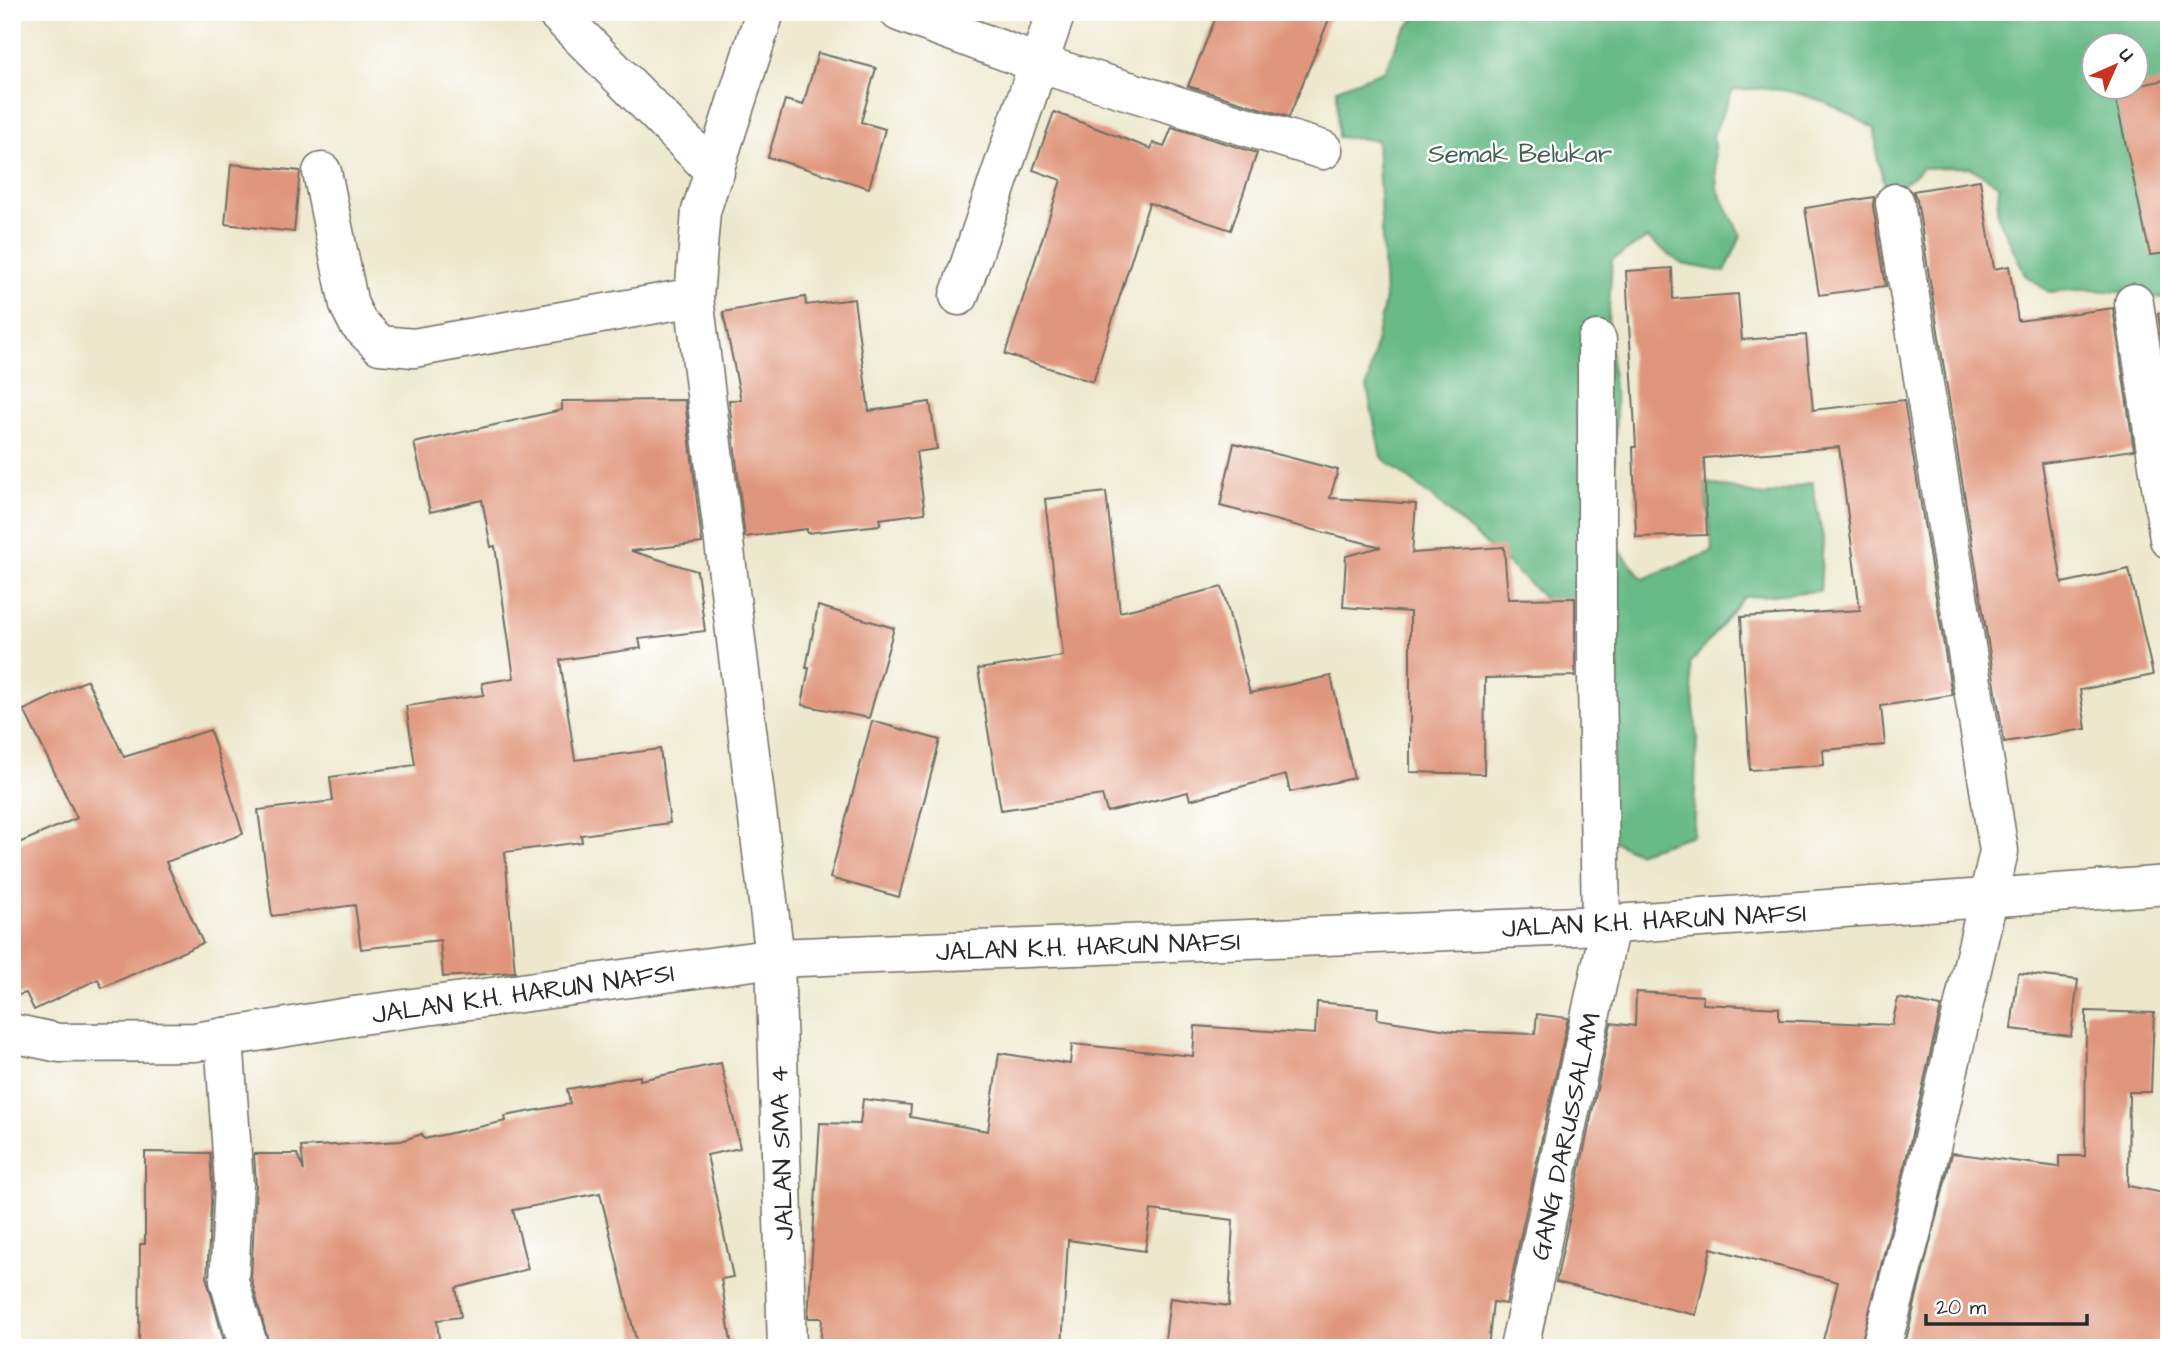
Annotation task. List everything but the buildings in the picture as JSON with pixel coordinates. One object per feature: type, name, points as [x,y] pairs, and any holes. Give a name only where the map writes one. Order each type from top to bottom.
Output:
[{"type":"street","points":[[556,12],[715,172]]},
{"type":"street","name":"JALAN SMA 4","points":[[765,12],[701,211],[694,297],[775,958],[787,1348]]},
{"type":"street","points":[[899,12],[1037,63],[1323,150]]},
{"type":"street","points":[[959,296],[1056,12]]},
{"type":"street","points":[[322,172],[349,305],[358,323],[380,345],[414,348],[694,297]]},
{"type":"street","points":[[1881,1348],[1910,1235],[1999,851],[1895,202]]},
{"type":"street","points":[[2134,303],[2169,539]]},
{"type":"street","name":"GANG DARUSSALAM","points":[[1519,1348],[1606,925],[1597,677],[1597,340]]},
{"type":"street","name":"JALAN K.H. HARUN NAFSI","points":[[12,1033],[59,1043],[209,1040],[368,1014],[775,958],[1606,925],[2169,885]]},
{"type":"street","points":[[209,1040],[234,1184],[229,1281],[249,1348]]},
{"type":"green space","name":"Semak Belukar","points":[[1421,12],[2169,12],[2169,297],[2092,290],[2049,292],[2025,275],[1997,214],[1999,185],[1969,167],[1922,168],[1901,187],[1907,264],[1877,157],[1875,129],[1813,98],[1767,88],[1733,90],[1713,135],[1717,188],[1741,236],[1725,272],[1682,264],[1647,238],[1612,260],[1608,323],[1616,410],[1613,495],[1620,551],[1643,579],[1713,551],[1704,482],[1764,496],[1812,482],[1823,538],[1820,591],[1744,597],[1690,664],[1697,739],[1693,835],[1637,853],[1599,834],[1620,726],[1574,627],[1516,571],[1433,498],[1381,457],[1367,387],[1385,298],[1377,140],[1338,137],[1337,89],[1385,70],[1401,34]]}]
